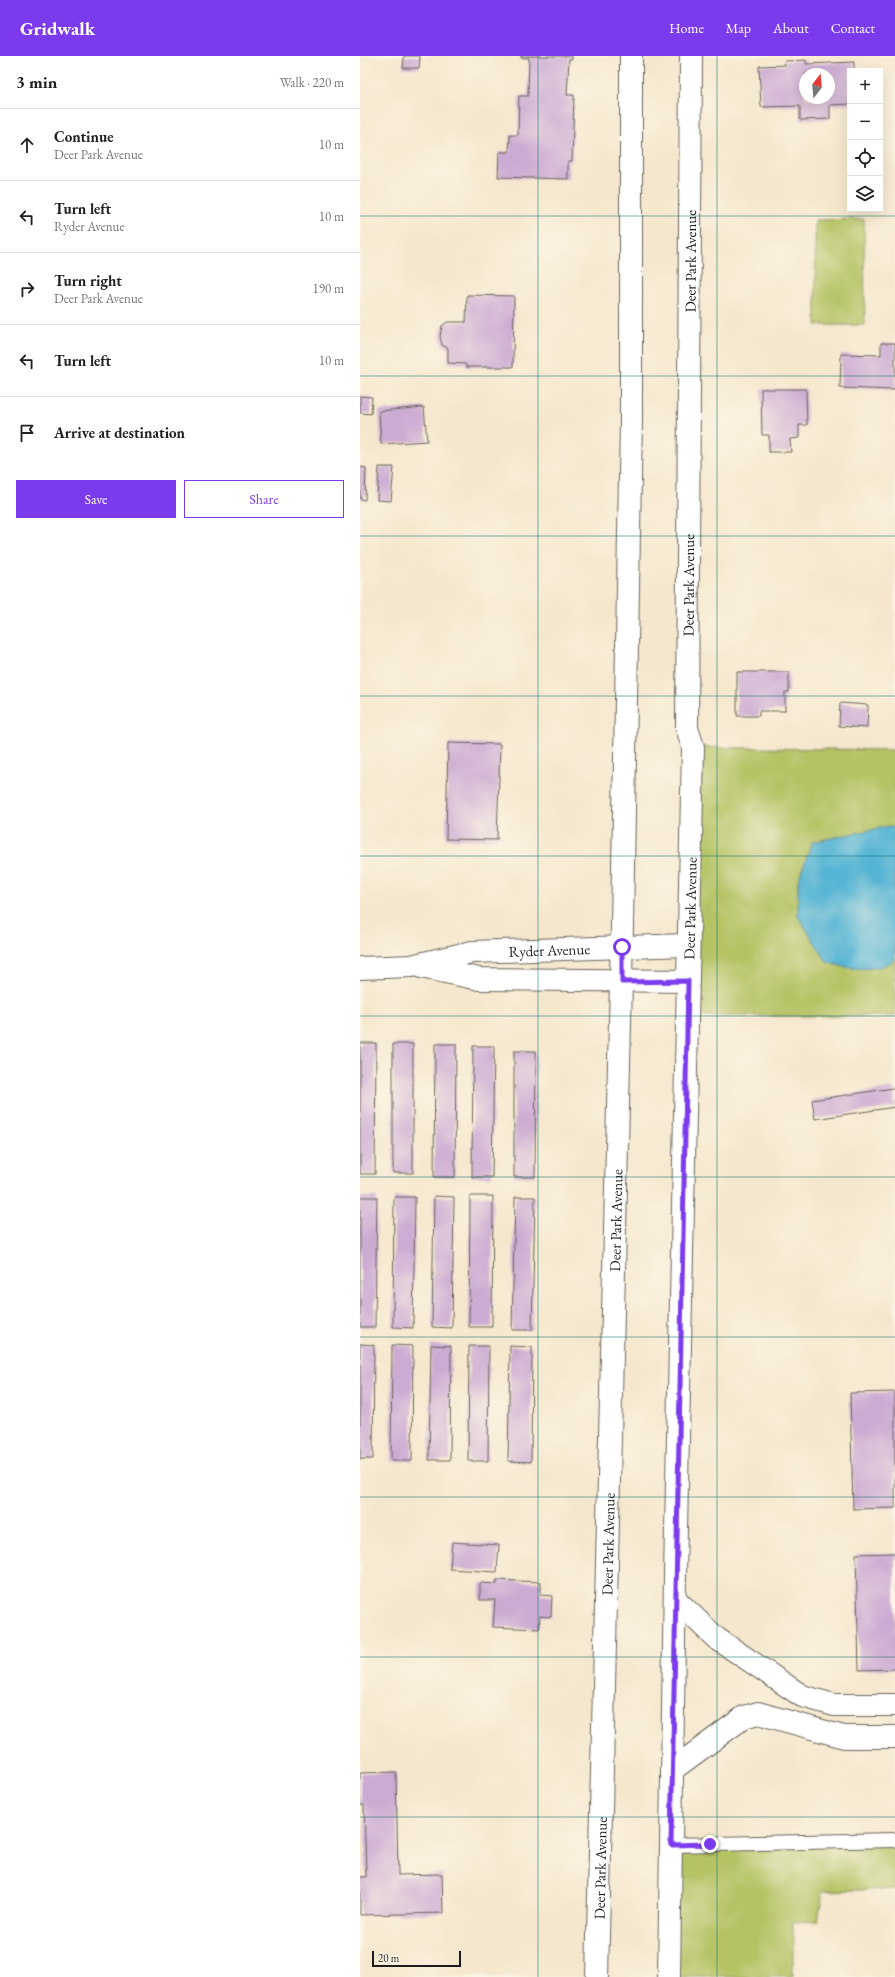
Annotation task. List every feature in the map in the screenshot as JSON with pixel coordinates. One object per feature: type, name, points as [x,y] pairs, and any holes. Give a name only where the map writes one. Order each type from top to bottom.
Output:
[{"type":"main road","name":"Deer Park Avenue","points":[[597,1977],[622,982],[631,421],[631,56]]},
{"type":"main road","name":"Deer Park Avenue","points":[[669,1977],[693,747],[687,728],[691,56]]},
{"type":"main road","name":"Ryder Avenue","points":[[360,968],[412,966],[472,952],[688,945]]},
{"type":"main road","name":"Ryder Avenue","points":[[412,966],[479,979],[622,982],[688,981]]},
{"type":"main road","points":[[676,1600],[716,1638],[802,1696],[834,1705],[895,1705]]},
{"type":"main road","points":[[672,1770],[744,1718],[758,1713],[844,1737],[895,1737]]},
{"type":"lane","points":[[671,1845],[895,1840]]},
{"type":"green space","points":[[864,219],[865,325],[816,325],[815,220]]},
{"type":"green space","points":[[693,747],[895,750],[895,1016],[687,1016]]},
{"type":"green space","points":[[895,1841],[895,1889],[823,1891],[818,1921],[793,1922],[793,1977],[669,1977],[671,1845]]},
{"type":"water","points":[[890,826],[895,829],[895,959],[880,967],[862,969],[844,967],[827,962],[798,916],[798,881],[812,842]]},
{"type":"building","points":[[404,56],[420,56],[419,68],[403,68]]},
{"type":"building","points":[[521,56],[572,56],[572,59],[569,59],[567,95],[574,95],[572,161],[568,161],[568,179],[498,177],[499,152],[509,152],[510,135],[518,135],[519,96],[528,96],[529,58],[521,58]]},
{"type":"building","points":[[806,60],[806,64],[854,62],[854,68],[847,68],[847,104],[830,105],[830,119],[800,120],[800,106],[761,107],[759,66],[785,65],[784,61]]},
{"type":"building","points":[[467,295],[514,296],[513,367],[466,367],[466,364],[448,363],[448,348],[442,345],[440,336],[442,326],[447,322],[466,322]]},
{"type":"building","points":[[881,343],[895,343],[895,390],[840,388],[841,354],[881,355]]},
{"type":"building","points":[[761,389],[806,389],[807,425],[799,425],[799,438],[790,439],[791,452],[769,452],[769,435],[762,435]]},
{"type":"building","points":[[360,396],[372,397],[371,414],[360,413]]},
{"type":"building","points":[[424,407],[427,441],[381,444],[379,411]]},
{"type":"building","points":[[360,467],[366,468],[365,500],[360,499]]},
{"type":"building","points":[[379,467],[394,467],[391,501],[377,500]]},
{"type":"building","points":[[737,672],[789,672],[789,692],[785,692],[785,711],[759,711],[759,716],[737,716]]},
{"type":"building","points":[[840,703],[868,705],[867,728],[839,726]]},
{"type":"building","points":[[448,743],[500,744],[497,840],[446,839]]},
{"type":"building","points":[[360,1043],[376,1043],[375,1174],[360,1174]]},
{"type":"building","points":[[393,1044],[413,1044],[413,1173],[393,1173]]},
{"type":"building","points":[[435,1044],[456,1044],[455,1177],[434,1177]]},
{"type":"building","points":[[473,1046],[494,1046],[492,1177],[472,1177]]},
{"type":"building","points":[[514,1051],[536,1051],[535,1177],[514,1177]]},
{"type":"building","points":[[894,1088],[895,1107],[815,1119],[812,1100]]},
{"type":"building","points":[[434,1196],[454,1197],[452,1328],[432,1327]]},
{"type":"building","points":[[470,1196],[493,1196],[492,1327],[469,1327]]},
{"type":"building","points":[[360,1197],[377,1197],[375,1327],[360,1327]]},
{"type":"building","points":[[394,1197],[415,1197],[413,1328],[393,1327]]},
{"type":"building","points":[[515,1197],[535,1197],[532,1330],[512,1330]]},
{"type":"building","points":[[360,1344],[374,1345],[373,1459],[360,1459]]},
{"type":"building","points":[[392,1345],[413,1346],[412,1461],[391,1461]]},
{"type":"building","points":[[431,1345],[451,1346],[450,1460],[429,1460]]},
{"type":"building","points":[[469,1346],[489,1346],[488,1461],[468,1461]]},
{"type":"building","points":[[510,1346],[532,1347],[531,1462],[508,1461]]},
{"type":"building","points":[[895,1392],[895,1508],[853,1509],[850,1393]]},
{"type":"building","points":[[452,1542],[499,1545],[497,1572],[450,1569]]},
{"type":"building","points":[[895,1553],[895,1669],[859,1670],[856,1554]]},
{"type":"building","points":[[497,1580],[541,1582],[541,1595],[552,1596],[551,1617],[540,1616],[539,1629],[493,1627],[495,1600],[480,1600],[480,1583],[497,1584]]},
{"type":"building","points":[[396,1772],[398,1875],[442,1874],[443,1913],[360,1915],[360,1877],[366,1877],[364,1805],[360,1805],[360,1773]]},
{"type":"route","points":[[622,947],[622,982],[688,981],[684,1114],[671,1845],[710,1844]]}]
